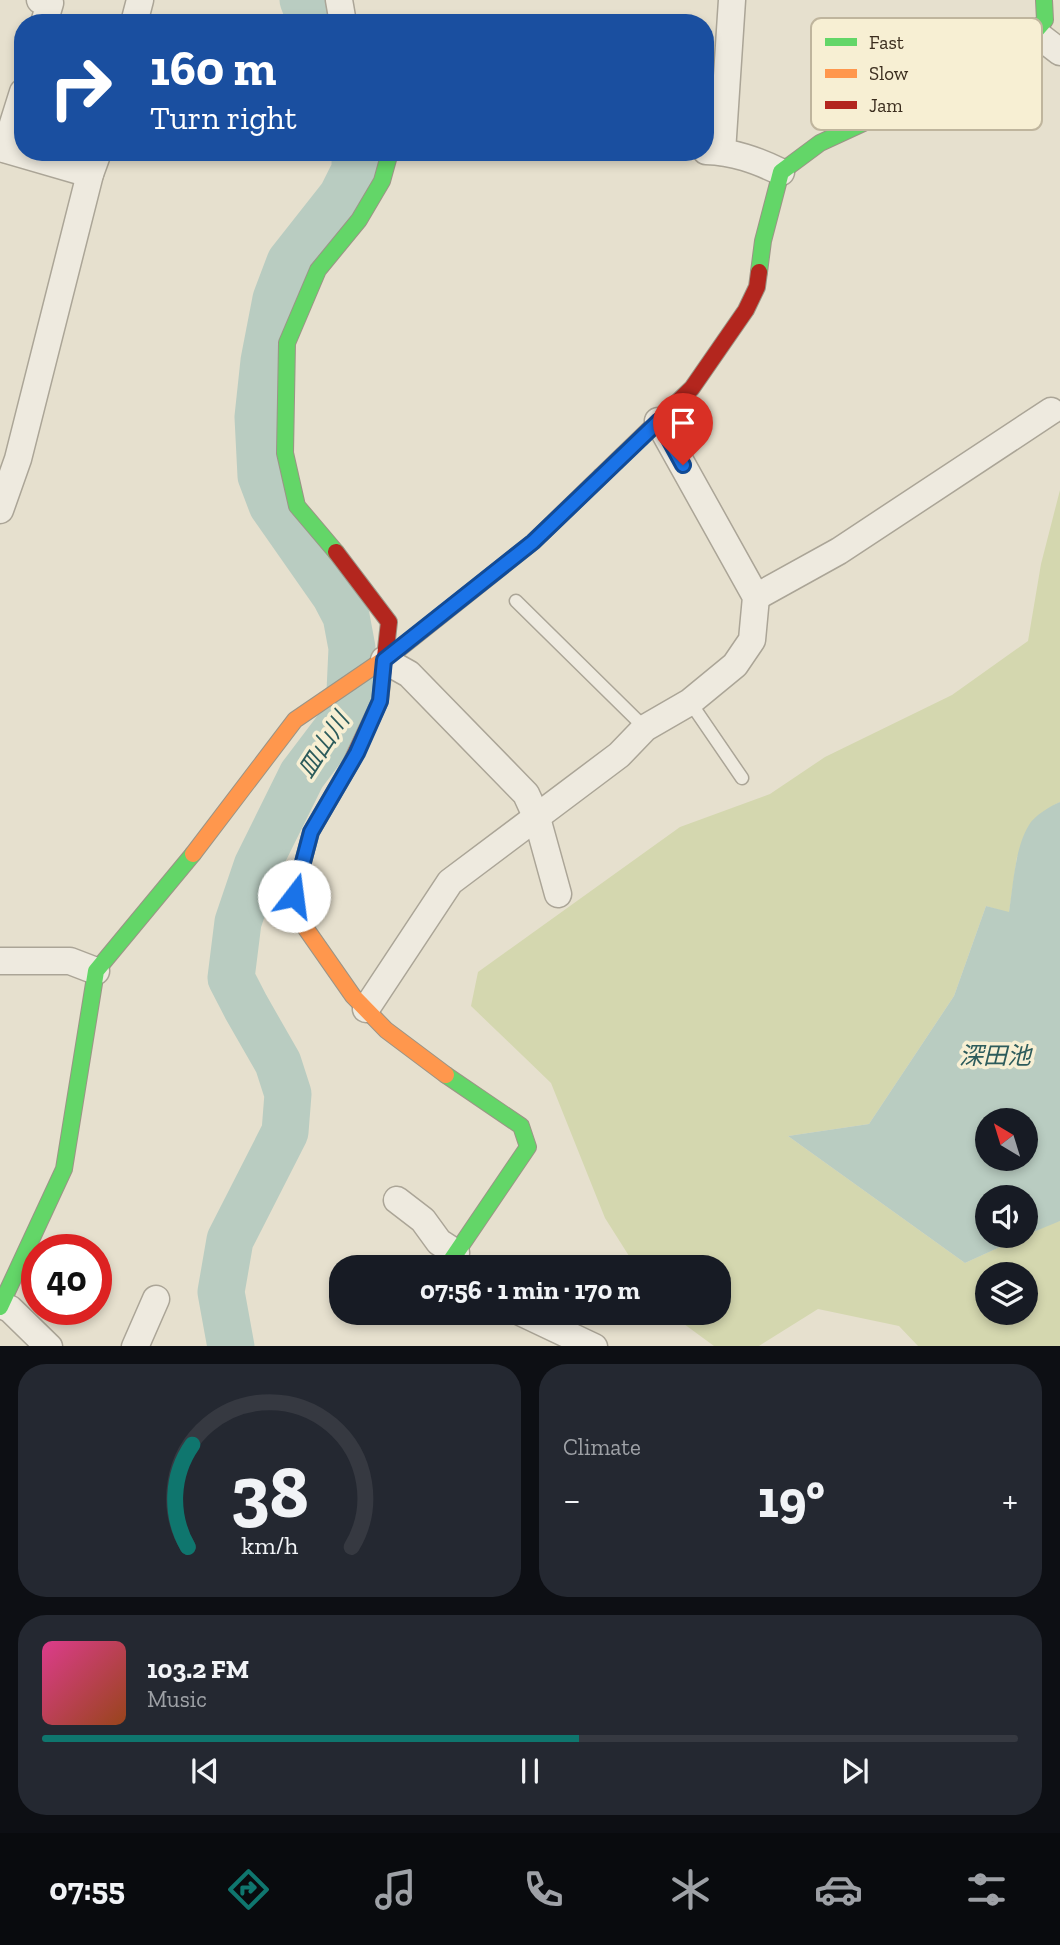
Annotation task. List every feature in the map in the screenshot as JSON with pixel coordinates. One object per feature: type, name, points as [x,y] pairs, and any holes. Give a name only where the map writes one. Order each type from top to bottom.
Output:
[{"type":"street","points":[[40,0],[50,3],[47,14]]},
{"type":"street","points":[[732,0],[714,151],[753,158],[781,172]]},
{"type":"street","points":[[1042,23],[1045,20],[1044,0]]},
{"type":"street","points":[[1042,38],[1060,52]]},
{"type":"street","points":[[3,149],[14,118]]},
{"type":"street","points":[[49,1346],[10,1309],[0,1305],[64,1169],[96,971],[206,838],[295,720],[384,660],[533,542],[692,388],[746,310],[757,287],[763,241],[781,172],[820,143],[848,130]]},
{"type":"street","points":[[388,161],[382,181],[359,220],[318,270],[287,343],[285,453],[297,506],[344,561],[389,622],[380,701],[357,753],[311,832],[294,896],[302,923],[353,996],[386,1030],[464,1089],[521,1126],[528,1147],[458,1255]]},
{"type":"street","points":[[0,510],[18,459],[94,163]]},
{"type":"street","points":[[756,597],[839,551],[1051,411]]},
{"type":"street","points":[[366,1009],[450,882],[619,755],[645,728],[690,702],[734,665],[752,640],[756,597],[659,421]]},
{"type":"street","points":[[384,660],[409,674],[526,794],[537,818],[558,894]]},
{"type":"street","points":[[0,961],[70,961],[96,971]]},
{"type":"street","points":[[397,1200],[423,1220],[451,1255]]},
{"type":"street","points":[[135,1346],[156,1298]]},
{"type":"street","points":[[548,1325],[594,1346]]},
{"type":"lane","points":[[516,601],[645,728]]},
{"type":"lane","points":[[690,702],[742,778]]},
{"type":"green space","points":[[1060,490],[1060,802],[1054,805],[1017,857],[1009,913],[986,906],[954,996],[869,1124],[788,1136],[965,1263],[997,1248],[1038,1248],[1038,1229],[1060,1221],[1060,1346],[918,1346],[899,1326],[818,1309],[759,1346],[714,1346],[685,1325],[731,1325],[731,1255],[628,1255],[605,1218],[551,1083],[471,1006],[478,972],[680,827],[770,794],[825,757],[952,695],[1028,641],[1041,564]]},
{"type":"water","name":"深田池","points":[[1060,802],[1060,1221],[1038,1230],[1038,1185],[975,1185],[975,1248],[998,1248],[965,1263],[788,1136],[869,1124],[954,996],[986,906],[1009,912],[1015,867],[1024,834],[1035,818]]},
{"type":"waterway","name":"皿山川","points":[[303,0],[308,14]]},
{"type":"waterway","name":"皿山川","points":[[231,1346],[221,1292],[230,1240],[285,1132],[288,1094],[278,1063],[231,978],[238,922],[257,866],[302,775],[349,713],[352,648],[346,616],[335,595],[272,505],[261,476],[258,417],[264,361],[276,299],[290,262],[342,196],[355,170],[355,161]]},
{"type":"traffic: fast","points":[[1042,23],[1045,20],[1044,0]]},
{"type":"traffic: fast","points":[[759,272],[763,241],[781,172],[820,143],[848,130]]},
{"type":"traffic: fast","points":[[336,552],[297,506],[285,453],[287,343],[318,270],[359,220],[382,181],[388,161]]},
{"type":"traffic: fast","points":[[0,1307],[64,1169],[96,971],[193,854]]},
{"type":"traffic: fast","points":[[446,1075],[521,1126],[528,1147],[455,1255]]},
{"type":"traffic: slow","points":[[193,854],[295,720],[399,649],[533,542],[601,476]]},
{"type":"traffic: slow","points":[[351,763],[311,832],[294,896],[302,923],[353,996],[386,1030],[446,1075]]},
{"type":"traffic: jam","points":[[601,476],[692,388],[746,310],[757,287],[759,272]]},
{"type":"traffic: jam","points":[[336,552],[389,622],[380,701],[351,763]]},
{"type":"route","points":[[294,896],[311,832],[357,753],[380,701],[384,660],[533,542],[659,421],[683,465]]}]
